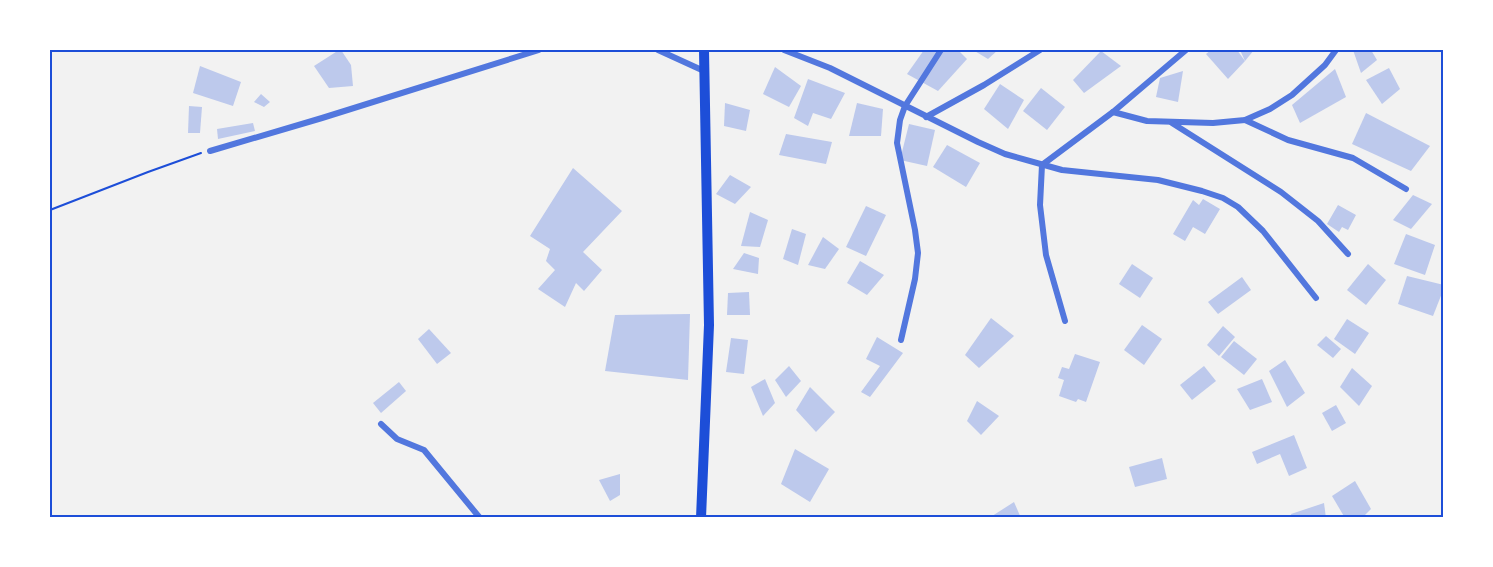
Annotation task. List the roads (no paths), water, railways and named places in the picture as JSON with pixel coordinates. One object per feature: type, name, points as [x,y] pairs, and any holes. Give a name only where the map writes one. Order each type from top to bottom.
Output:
[{"type":"main road","points":[[701,518],[709,326],[704,50]]},
{"type":"street","points":[[210,151],[539,50]]},
{"type":"street","points":[[658,50],[705,71]]},
{"type":"street","points":[[784,50],[830,68],[926,117],[1005,153],[1062,170],[1158,180],[1223,198],[1238,207],[1263,231],[1316,298]]},
{"type":"street","points":[[901,340],[915,279],[918,253],[897,143],[900,120],[905,106],[941,50]]},
{"type":"street","points":[[926,117],[984,86],[1040,50]]},
{"type":"street","points":[[1042,165],[1113,112],[1186,50]]},
{"type":"street","points":[[1113,112],[1147,121],[1213,123],[1245,120],[1270,109],[1292,95],[1325,65],[1336,50]]},
{"type":"street","points":[[1245,120],[1287,140],[1353,158],[1406,189]]},
{"type":"street","points":[[1170,122],[1281,192],[1318,221],[1348,254]]},
{"type":"street","points":[[1042,165],[1040,205],[1046,255],[1065,321]]},
{"type":"street","points":[[381,424],[397,439],[424,450],[480,518]]}]
